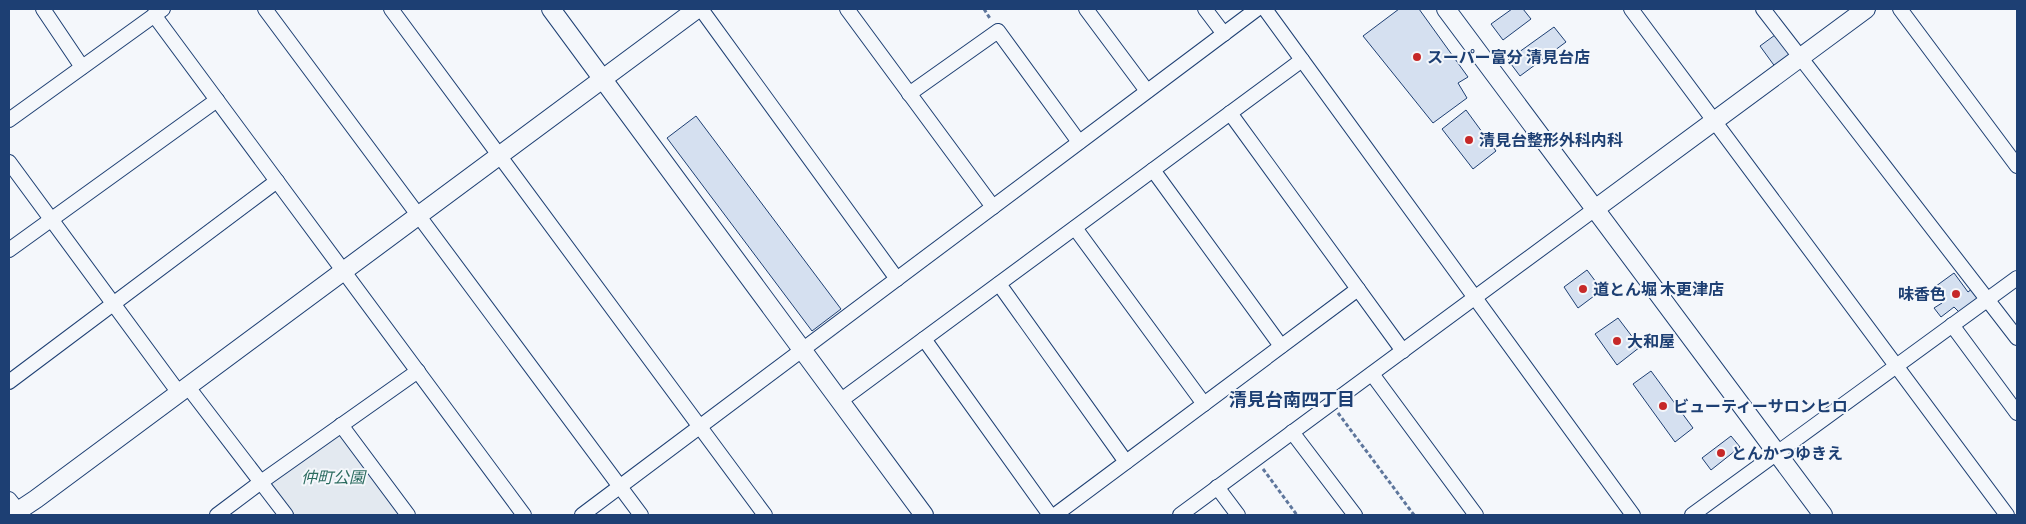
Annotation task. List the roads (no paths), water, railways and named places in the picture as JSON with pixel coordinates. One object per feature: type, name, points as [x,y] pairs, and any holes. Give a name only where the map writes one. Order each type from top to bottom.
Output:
[{"type":"street","points":[[43,9],[82,67]]},
{"type":"street","points":[[265,9],[642,515]]},
{"type":"street","points":[[391,9],[765,515]]},
{"type":"street","points":[[551,9],[924,515]]},
{"type":"street","points":[[14,510],[183,390],[699,9],[897,279]]},
{"type":"street","points":[[847,9],[992,207]]},
{"type":"street","points":[[1086,9],[1147,91]]},
{"type":"street","points":[[1205,9],[1224,34]]},
{"type":"street","points":[[582,515],[1257,9]]},
{"type":"street","points":[[1265,9],[1633,515]]},
{"type":"street","points":[[1446,9],[1823,515]]},
{"type":"street","points":[[1631,9],[2007,515]]},
{"type":"street","points":[[1763,9],[2017,338]]},
{"type":"street","points":[[1180,515],[1866,9]]},
{"type":"street","points":[[1900,9],[2017,166]]},
{"type":"street","points":[[9,120],[158,12],[217,100],[524,515]]},
{"type":"street","points":[[910,94],[998,31],[1079,142]]},
{"type":"street","points":[[840,401],[1302,60]]},
{"type":"street","points":[[9,250],[217,100]]},
{"type":"street","points":[[1230,113],[1403,351]]},
{"type":"street","points":[[9,162],[113,304],[261,482],[286,515]]},
{"type":"street","points":[[1153,170],[1281,346]]},
{"type":"street","points":[[9,382],[277,181]]},
{"type":"street","points":[[1075,228],[1204,404]]},
{"type":"street","points":[[1692,515],[2017,278]]},
{"type":"street","points":[[999,284],[1126,462]]},
{"type":"street","points":[[1055,515],[1358,289]]},
{"type":"street","points":[[1952,325],[2017,413]]},
{"type":"street","points":[[924,339],[1050,515]]},
{"type":"street","points":[[217,515],[418,371]]},
{"type":"street","points":[[1372,374],[1476,515]]},
{"type":"street","points":[[341,425],[408,515]]},
{"type":"street","points":[[1292,432],[1355,515]]},
{"type":"street","points":[[1218,487],[1238,515]]},
{"type":"place","name":"スーパー富分 清見台店","points":[[1417,57]]},
{"type":"place","name":"清見台整形外科内科","points":[[1469,140]]},
{"type":"place","name":"道とん堀 木更津店","points":[[1583,289]]},
{"type":"place","name":"味香色","points":[[1956,294]]},
{"type":"place","name":"大和屋","points":[[1617,341]]},
{"type":"place","name":"ビューティーサロンヒロ","points":[[1663,406]]},
{"type":"place","name":"とんかつゆきえ","points":[[1721,453]]},
{"type":"district","name":"清見台南四丁目","points":[[1292,400]]},
{"type":"park label","name":"仲町公園","points":[[333,477]]}]
